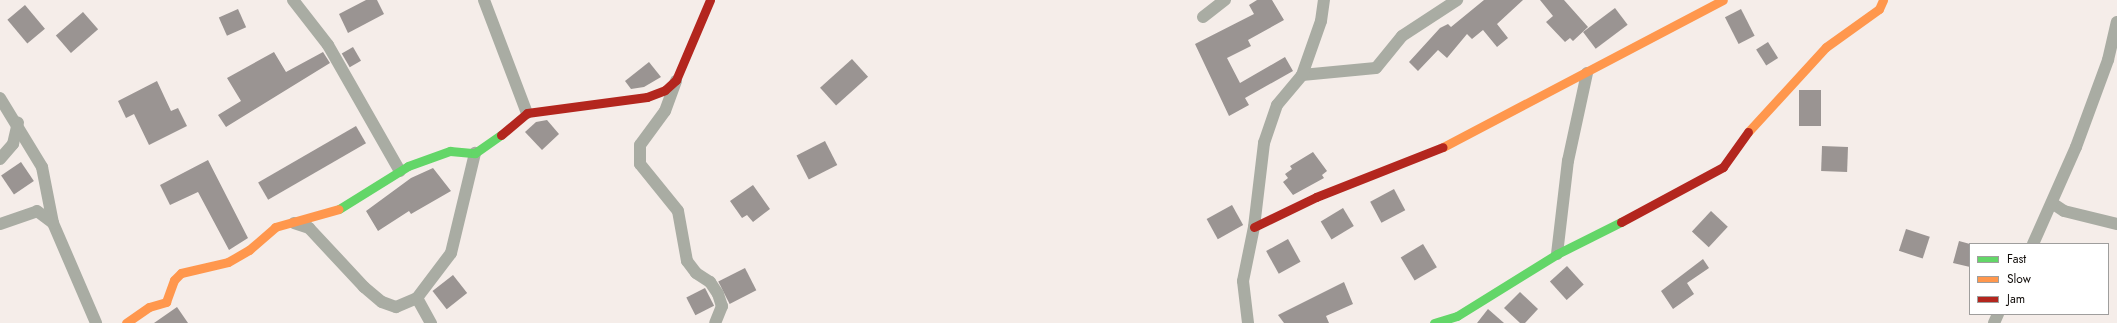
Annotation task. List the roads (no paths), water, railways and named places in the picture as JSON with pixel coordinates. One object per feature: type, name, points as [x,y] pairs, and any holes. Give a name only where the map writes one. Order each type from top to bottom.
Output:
[{"type":"street","points":[[293,0],[328,45],[400,171]]},
{"type":"street","points":[[484,0],[527,113]]},
{"type":"street","points":[[710,0],[676,80],[665,111],[640,145],[640,164],[678,211],[688,261],[696,273],[710,282],[718,294],[722,306],[715,323]]},
{"type":"street","points":[[1203,17],[1225,0]]},
{"type":"street","points":[[1248,323],[1243,281],[1254,227],[1264,143],[1277,105],[1302,75],[1321,21],[1324,0]]},
{"type":"street","points":[[1302,75],[1376,68],[1402,36],[1457,0]]},
{"type":"street","points":[[1254,227],[1316,197],[1458,141],[1501,114],[1587,73],[1724,0]]},
{"type":"street","points":[[1434,323],[1457,316],[1557,254],[1665,200],[1722,167],[1741,147],[1752,125],[1788,85],[1826,47],[1879,9],[1883,0]]},
{"type":"street","points":[[2034,243],[2052,203],[2108,60],[2117,22]]},
{"type":"street","points":[[1557,254],[1568,161],[1587,73]]},
{"type":"street","points":[[126,323],[149,307],[166,302],[174,280],[181,272],[228,262],[249,250],[275,227],[331,214],[400,171],[450,151],[475,153],[511,130],[527,113],[647,97],[665,90],[676,80]]},
{"type":"street","points":[[0,98],[18,123],[42,167],[53,223],[96,323]]},
{"type":"street","points":[[0,160],[13,144],[18,123]]},
{"type":"street","points":[[293,222],[309,228],[382,302],[396,307],[417,298],[452,253],[475,153]]},
{"type":"street","points":[[2052,203],[2064,211],[2117,224]]},
{"type":"street","points":[[0,224],[36,211],[53,223]]},
{"type":"street","points":[[417,298],[431,323]]}]
